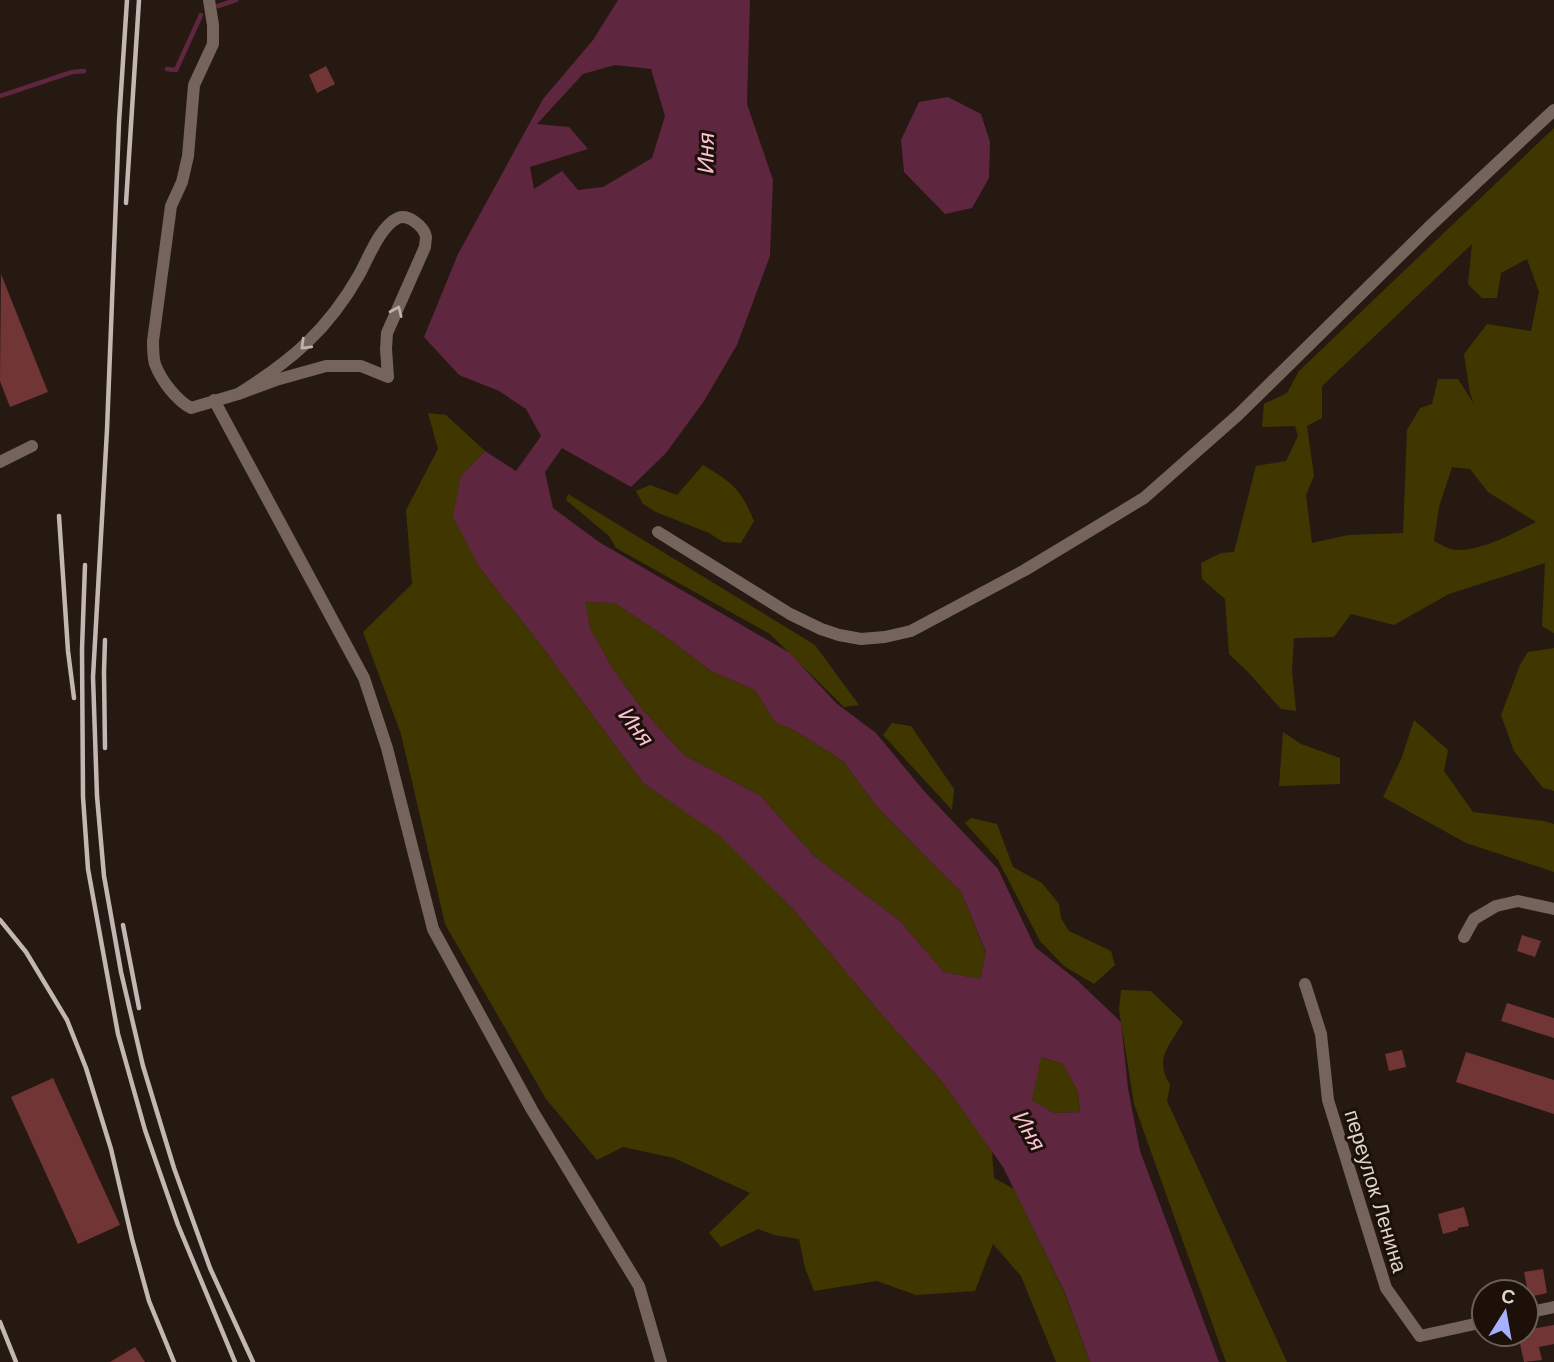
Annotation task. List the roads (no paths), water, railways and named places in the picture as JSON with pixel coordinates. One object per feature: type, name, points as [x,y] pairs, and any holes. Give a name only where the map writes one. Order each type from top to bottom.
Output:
[{"type":"street","points":[[209,4],[213,44],[194,85],[188,156],[182,182],[171,206],[153,341],[154,363],[181,402],[191,408],[238,394],[276,380],[326,366],[360,366],[388,377],[387,333],[425,247],[426,234],[410,219],[401,217],[395,220],[384,230],[355,282],[330,318],[306,345],[281,366],[238,394]]},
{"type":"street","points":[[657,532],[790,614],[821,629],[861,639],[911,631],[1025,570],[1144,498],[1238,415],[1427,228],[1554,110]]},
{"type":"street","points":[[214,400],[364,678],[387,748],[433,929],[532,1110],[639,1286],[661,1362]]},
{"type":"street","points":[[0,462],[32,446]]},
{"type":"street","points":[[1464,937],[1474,919],[1496,905],[1518,901],[1554,909]]},
{"type":"street","name":"переулок Ленина","points":[[1305,984],[1321,1034],[1328,1100],[1386,1288],[1420,1336],[1470,1325]]},
{"type":"water","name":"Иня","points":[[618,0],[750,0],[747,104],[773,180],[770,256],[737,345],[704,401],[666,453],[631,487],[562,448],[545,472],[553,508],[599,542],[790,653],[836,703],[876,733],[924,791],[998,869],[1035,947],[1078,981],[1121,1022],[1128,1088],[1140,1151],[1219,1362],[1090,1362],[1065,1293],[1003,1167],[944,1084],[793,909],[719,835],[643,783],[480,568],[453,517],[461,476],[485,451],[516,471],[541,436],[526,409],[499,391],[459,375],[424,337],[458,254],[543,99],[593,40]],"holes":[[[615,65],[651,69],[665,116],[652,158],[603,187],[578,190],[562,171],[534,189],[530,167],[588,149],[569,127],[537,124],[583,74]],[[585,602],[615,603],[711,671],[755,690],[775,722],[794,730],[843,761],[877,807],[961,892],[986,952],[980,979],[944,972],[899,920],[814,856],[761,796],[684,755],[643,710],[613,669],[590,628]],[[1041,1057],[1063,1064],[1078,1092],[1080,1112],[1054,1113],[1032,1100]]]},
{"type":"water","points":[[948,97],[981,114],[990,142],[989,178],[972,208],[945,214],[904,172],[901,140],[919,102]]},
{"type":"waterway","points":[[218,6],[236,0]]},
{"type":"waterway","points":[[167,69],[176,70],[201,15]]},
{"type":"waterway","points":[[0,96],[72,72],[84,71]]},
{"type":"railway","points":[[127,0],[93,677],[97,796],[104,876],[121,972],[143,1066],[174,1168],[210,1268],[253,1362]]},
{"type":"railway","points":[[126,203],[139,0]]},
{"type":"railway","points":[[59,516],[68,651],[74,698]]},
{"type":"railway","points":[[85,565],[82,649],[83,797],[88,869],[118,1034],[145,1130],[178,1225],[235,1362]]},
{"type":"railway","points":[[105,640],[105,748]]},
{"type":"railway","points":[[0,920],[26,952],[67,1020],[86,1068],[111,1149],[149,1301],[174,1362]]},
{"type":"railway","points":[[123,925],[139,1008]]},
{"type":"railway","points":[[0,1322],[16,1362]]}]
